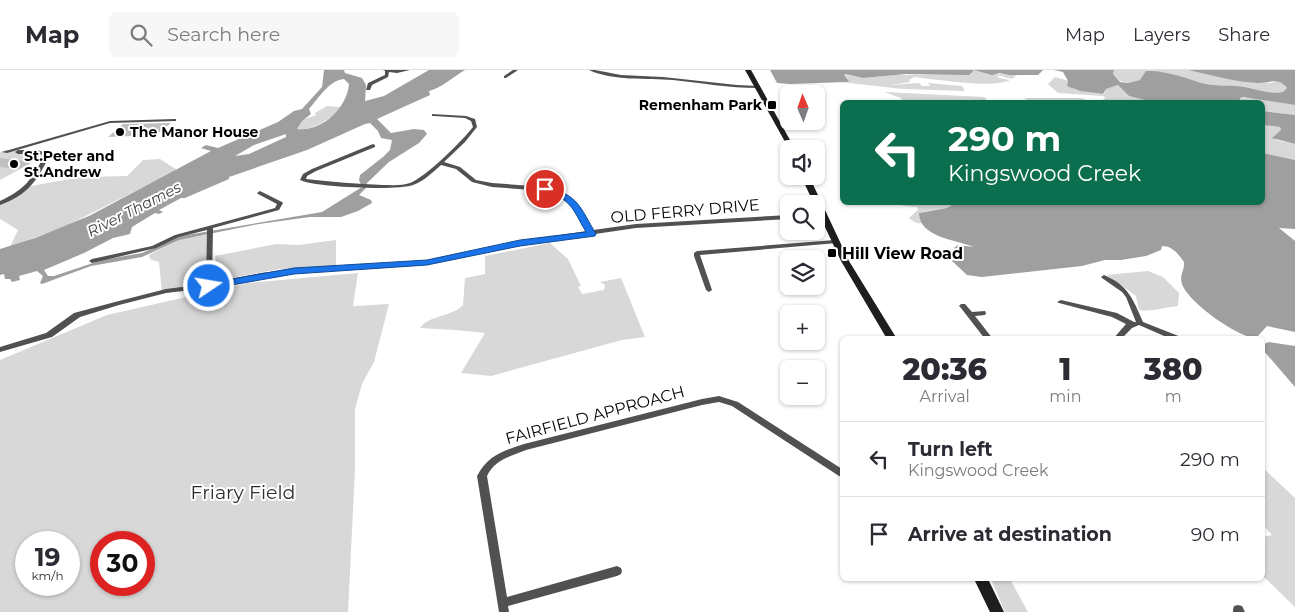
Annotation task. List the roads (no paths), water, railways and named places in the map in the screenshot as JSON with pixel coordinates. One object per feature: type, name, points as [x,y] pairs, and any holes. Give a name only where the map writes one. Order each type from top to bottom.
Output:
[{"type":"main road","points":[[748,70],[787,140]]},
{"type":"main road","points":[[825,225],[890,336]]},
{"type":"main road","points":[[983,581],[998,612]]},
{"type":"street","points":[[368,89],[370,84],[386,72],[395,76],[397,72],[408,70]]},
{"type":"street","points":[[505,77],[516,70]]},
{"type":"street","points":[[591,70],[622,76],[673,79],[729,87],[758,87]]},
{"type":"street","points":[[373,146],[314,170],[305,175],[303,180],[370,185],[404,186],[412,184],[440,163],[474,127],[473,120],[466,117],[434,115]]},
{"type":"street","points":[[2,153],[110,122],[174,120]]},
{"type":"street","points":[[0,203],[31,186],[47,154],[37,152],[2,153]]},
{"type":"street","points":[[440,163],[458,168],[474,181],[492,185],[545,189],[560,193],[573,203],[592,234]]},
{"type":"street","points":[[92,261],[154,247],[177,236],[277,209],[280,203],[260,193]]},
{"type":"street","name":"OLD FERRY DRIVE","points":[[0,350],[49,334],[77,315],[166,291],[209,286],[294,271],[427,262],[520,243],[592,234],[636,226],[780,218]]},
{"type":"street","points":[[209,286],[210,227]]},
{"type":"street","points":[[709,290],[696,256],[697,253],[835,242]]},
{"type":"street","points":[[1104,277],[1129,297],[1137,324]]},
{"type":"street","points":[[1061,302],[1114,315],[1170,336]]},
{"type":"street","points":[[964,306],[987,336]]},
{"type":"street","points":[[970,315],[982,313]]},
{"type":"street","points":[[1119,336],[1124,330],[1137,324]]},
{"type":"street","name":"FAIRFIELD APPROACH","points":[[503,607],[482,476],[488,465],[501,456],[543,442],[719,399],[735,404],[840,472]]},
{"type":"street","points":[[503,607],[617,571]]},
{"type":"water","name":"River Thames","points":[[324,70],[344,70],[345,73],[362,78],[366,85],[365,101],[384,96],[429,70],[465,70],[429,91],[430,95],[377,119],[391,133],[414,129],[424,130],[427,134],[419,143],[389,162],[367,183],[366,188],[359,195],[371,200],[372,203],[358,211],[341,217],[310,217],[259,224],[179,240],[142,257],[91,266],[42,284],[40,283],[43,276],[37,271],[19,276],[20,280],[12,282],[10,279],[5,279],[4,274],[0,275],[0,249],[35,238],[89,216],[211,151],[201,148],[206,145],[218,148],[278,122],[294,111],[302,109],[322,87]],"holes":[[[344,79],[349,84],[347,93],[344,102],[332,117],[315,127],[297,129],[302,121],[311,114],[309,109],[324,91],[333,83]],[[370,123],[378,131],[381,138],[392,140],[390,150],[360,175],[359,180],[362,187],[322,212],[181,236],[142,253],[102,260],[54,276],[48,276],[44,270],[113,238],[130,234],[132,227],[155,213],[163,212],[159,210],[181,198],[229,179],[229,177],[307,150]],[[286,134],[286,137],[249,154],[235,156],[254,145]]]},
{"type":"water","points":[[770,70],[974,70],[969,75],[906,74],[863,78],[846,74],[844,75],[849,81],[846,82],[790,84],[777,83]]},
{"type":"water","points":[[974,70],[1043,70],[1038,75],[999,73],[992,75]]},
{"type":"water","points":[[1054,70],[1114,70],[1113,74],[1120,82],[1128,83],[1140,80],[1146,71],[1154,71],[1169,73],[1206,84],[1243,87],[1277,93],[1283,92],[1287,88],[1281,83],[1274,81],[1258,83],[1241,81],[1188,70],[1295,70],[1295,105],[1244,97],[1240,100],[1144,100],[1129,96],[1118,85],[1106,89],[1103,94],[1080,91],[1067,86],[1068,81],[1063,72]]},
{"type":"water","points":[[1265,111],[1295,115],[1295,144],[1272,138],[1281,130],[1280,127],[1265,125]]},
{"type":"water","points":[[1265,153],[1295,160],[1295,229],[1279,228],[1295,241],[1295,332],[1267,326],[1258,336],[1248,336],[1237,332],[1214,317],[1193,300],[1186,291],[1181,281],[1184,262],[1175,251],[1166,246],[1162,246],[1161,250],[1146,256],[1121,260],[1105,260],[1082,266],[982,277],[967,275],[952,261],[955,258],[954,248],[958,245],[974,247],[940,236],[925,227],[921,221],[919,213],[947,208],[952,205],[1265,205]]},
{"type":"water","points":[[1269,342],[1295,346],[1295,387],[1265,352],[1265,344]]},
{"type":"place","name":"Remenham Park","points":[[772,105]]},
{"type":"place","name":"The Manor House","points":[[120,132]]},
{"type":"place","name":"St.Peter and St.Andrew","points":[[14,164]]},
{"type":"place","name":"Hill View Road","points":[[832,253]]},
{"type":"park label","name":"Friary Field","points":[[243,492]]}]
